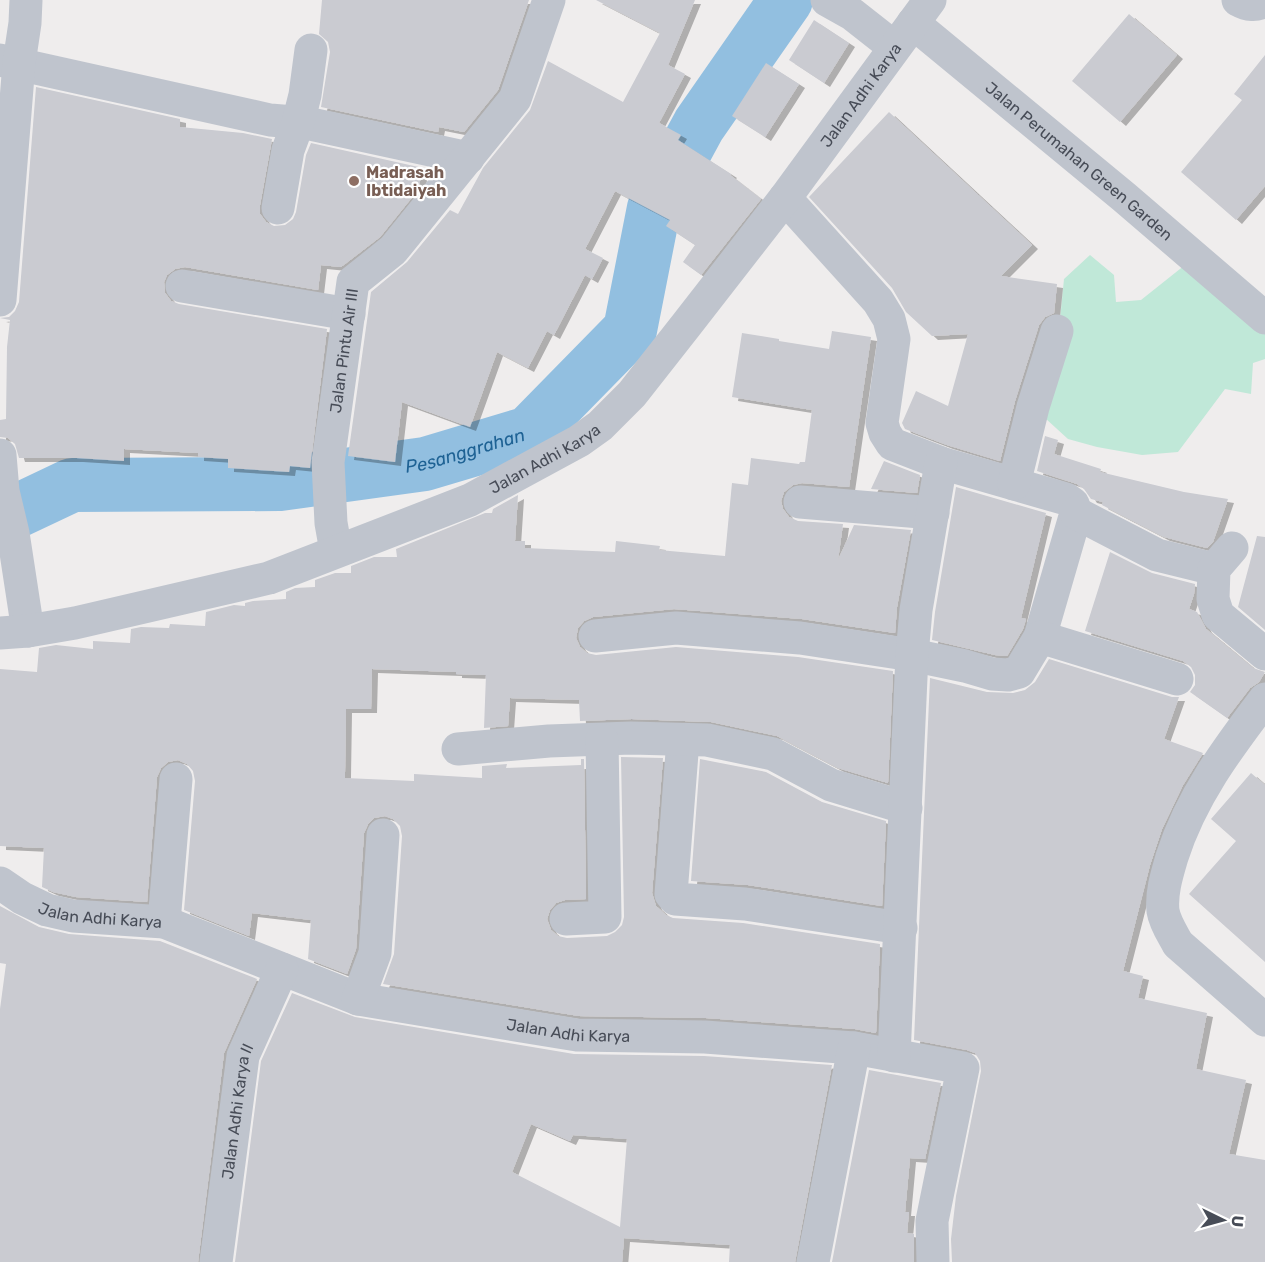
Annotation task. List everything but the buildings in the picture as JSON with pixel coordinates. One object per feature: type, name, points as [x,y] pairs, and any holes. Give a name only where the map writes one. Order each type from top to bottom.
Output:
[{"type":"street","points":[[0,300],[9,61],[25,23],[26,0]]},
{"type":"street","name":"Jalan Pintu Air III","points":[[334,537],[328,462],[353,282],[393,250],[515,99],[549,0]]},
{"type":"street","name":"Jalan Perumahan Green Garden","points":[[827,0],[852,14],[912,23],[1124,197],[1265,318]]},
{"type":"street","points":[[1239,0],[1250,5],[1265,0]]},
{"type":"street","name":"Jalan Adhi Karya","points":[[14,632],[75,623],[269,578],[334,537],[470,500],[579,441],[600,426],[632,394],[785,198],[912,23]]},
{"type":"street","points":[[278,208],[288,150],[305,95],[311,50]]},
{"type":"street","points":[[9,61],[270,120],[298,123],[468,158]]},
{"type":"street","points":[[595,636],[676,628],[800,638],[912,655],[992,674],[1014,675],[1026,663],[1040,638],[1076,513],[1073,504],[1066,499],[941,463],[892,444],[882,423],[894,339],[889,319],[878,301],[785,198]]},
{"type":"street","points":[[182,286],[349,314]]},
{"type":"street","points":[[1014,484],[1032,407],[1057,331]]},
{"type":"street","points":[[0,455],[3,492],[13,532],[14,632]]},
{"type":"street","points":[[894,1056],[912,655],[916,610],[941,463]]},
{"type":"street","points":[[800,502],[933,513]]},
{"type":"street","points":[[1076,513],[1157,555],[1223,558],[1213,599],[1218,615],[1265,654]]},
{"type":"street","points":[[1040,638],[1178,679]]},
{"type":"street","points":[[1259,722],[1210,772],[1183,826],[1164,889],[1163,911],[1169,929],[1178,944],[1265,1020]]},
{"type":"street","points":[[566,919],[605,917],[602,740]]},
{"type":"street","points":[[683,740],[671,894],[675,899],[745,904],[900,928]]},
{"type":"street","points":[[458,749],[549,741],[708,740],[773,754],[831,784],[906,808]]},
{"type":"street","points":[[164,922],[176,778]]},
{"type":"street","points":[[358,999],[375,953],[383,835]]},
{"type":"street","name":"Jalan Adhi Karya","points":[[0,883],[22,898],[47,910],[73,916],[164,922],[358,999],[577,1035],[705,1037],[854,1048],[963,1068],[932,1221],[933,1262]]},
{"type":"street","name":"Jalan Adhi Karya II","points":[[216,1262],[243,1056],[282,969]]},
{"type":"street","points":[[813,1262],[854,1048]]},
{"type":"green space","points":[[1090,255],[1114,275],[1116,302],[1141,300],[1185,265],[1265,332],[1265,359],[1253,363],[1251,394],[1225,389],[1178,452],[1142,455],[1068,439],[1033,407],[1057,350],[1064,279]]},
{"type":"waterway","name":"Pesanggrahan","points":[[0,519],[72,485],[280,484],[425,464],[529,433],[630,330],[654,208],[699,125],[786,0]]},
{"type":"place","name":"Madrasah Ibtidaiyah","points":[[354,181]]}]
